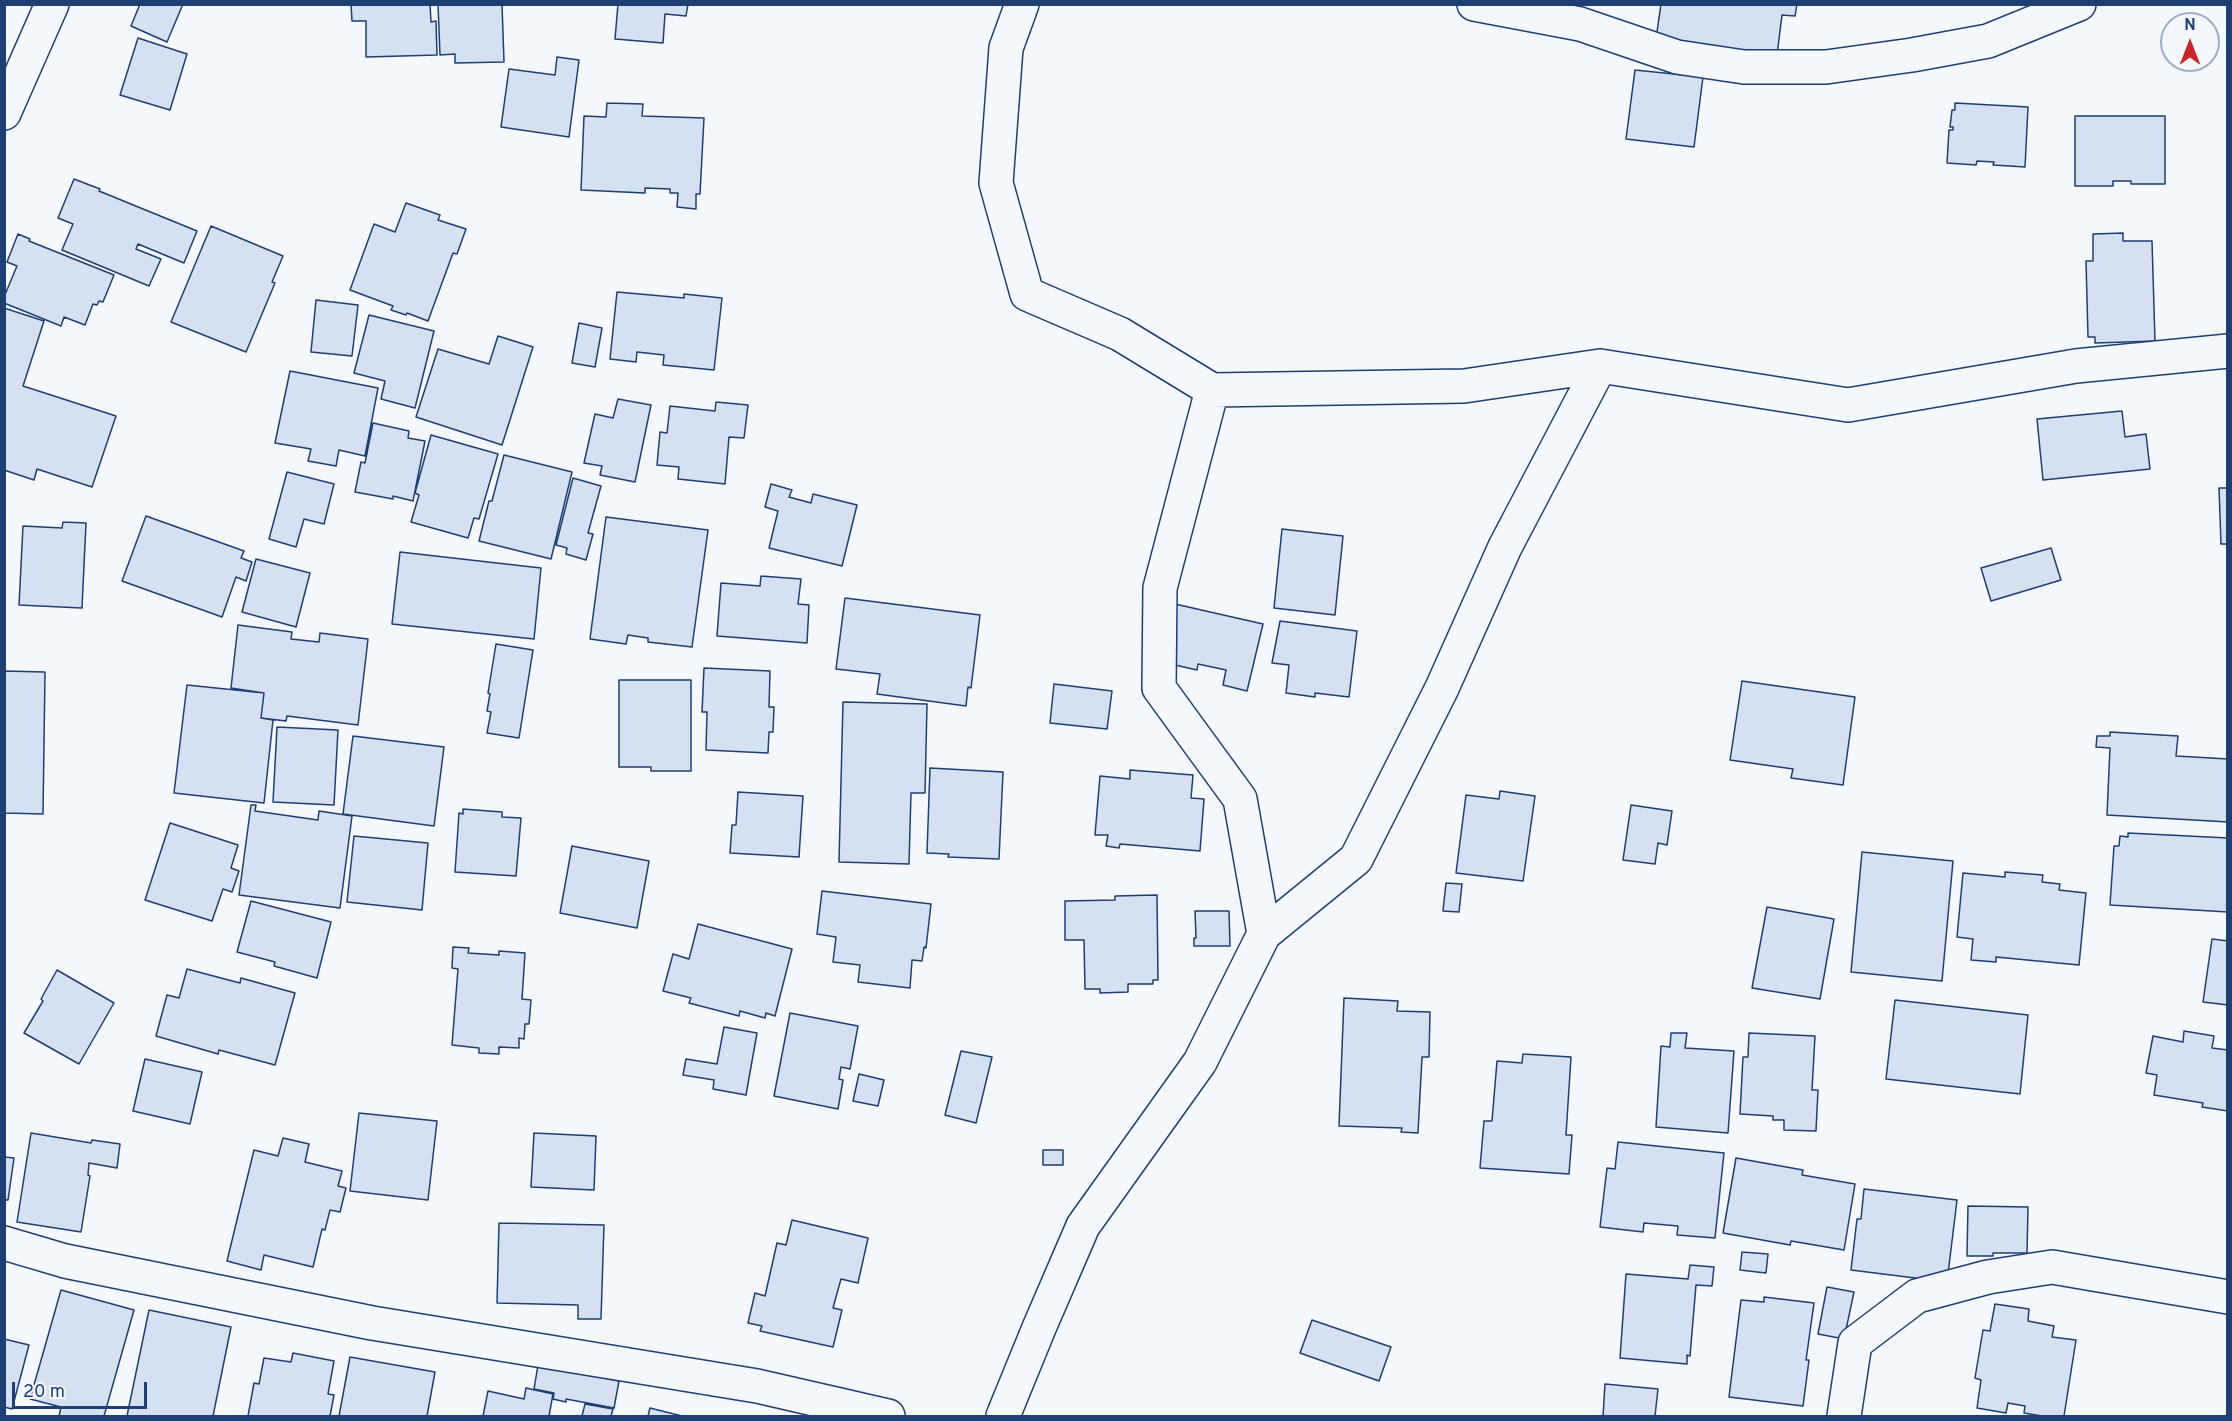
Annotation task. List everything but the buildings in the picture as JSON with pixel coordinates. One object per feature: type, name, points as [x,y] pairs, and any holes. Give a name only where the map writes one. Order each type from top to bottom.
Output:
[{"type":"street","points":[[4,113],[52,4]]},
{"type":"street","points":[[1022,4],[1006,48],[996,183],[1027,294],[1120,334],[1212,390],[1464,386],[1600,366],[1848,405],[2076,366],[2228,351]]},
{"type":"street","points":[[1474,4],[1580,24],[1677,57],[1744,67],[1826,67],[1988,41],[2079,4]]},
{"type":"street","points":[[1004,1416],[1083,1226],[1200,1062],[1264,934],[1356,859],[1442,688],[1506,547],[1600,366]]},
{"type":"street","points":[[1212,390],[1160,588],[1159,688],[1240,800],[1264,934]]},
{"type":"street","points":[[4,1243],[65,1262],[372,1323],[757,1386],[888,1416]]},
{"type":"street","points":[[1844,1416],[1855,1343],[1917,1296],[1988,1277],[2052,1267],[2228,1297]]}]
